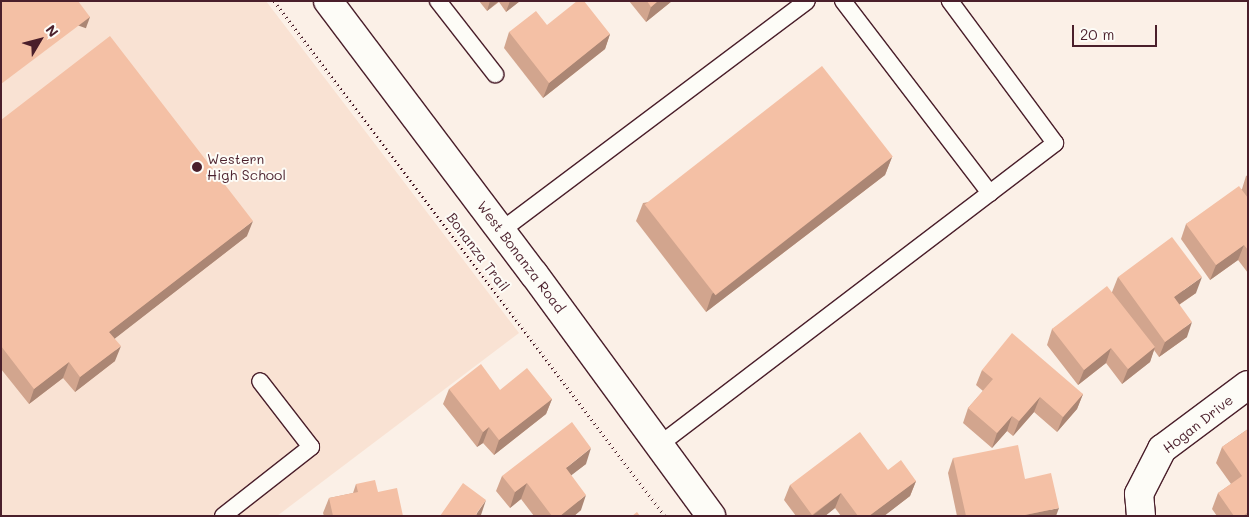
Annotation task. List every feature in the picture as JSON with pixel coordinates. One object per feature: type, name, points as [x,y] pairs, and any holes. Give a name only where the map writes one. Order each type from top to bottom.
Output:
[{"type":"street","name":"West Bonanza Road","points":[[328,1],[502,230],[711,516]]},
{"type":"street","name":"Hogan Drive","points":[[1140,505],[1162,449],[1248,385]]},
{"type":"lane","points":[[438,1],[495,74]]},
{"type":"lane","points":[[502,230],[807,1]]},
{"type":"lane","points":[[843,1],[990,193]]},
{"type":"lane","points":[[659,445],[1056,143],[950,1]]},
{"type":"lane","points":[[223,516],[312,447],[260,381]]},
{"type":"path","name":"Bonanza Trail","points":[[274,1],[665,516]]},
{"type":"shaded area","name":"Western High School","points":[[1,1],[266,1],[519,333],[277,516],[1,516]]},
{"type":"building","points":[[1,1],[78,1],[90,17],[1,84]]},
{"type":"building","points":[[577,1],[584,1],[610,34],[549,83],[509,32],[536,11],[547,25]]},
{"type":"building","points":[[647,1],[658,1],[651,7]]},
{"type":"building","points":[[110,36],[253,221],[109,332],[121,346],[80,377],[69,362],[34,389],[1,346],[1,120]]},
{"type":"building","points":[[822,66],[893,157],[715,295],[645,205]]},
{"type":"building","points":[[1239,186],[1248,198],[1248,250],[1244,245],[1216,265],[1186,224]]},
{"type":"building","points":[[1172,237],[1202,277],[1174,297],[1192,322],[1165,342],[1118,277]]},
{"type":"building","points":[[1107,286],[1155,347],[1128,369],[1111,348],[1084,370],[1052,329]]},
{"type":"building","points":[[1012,333],[1083,394],[1063,417],[1040,397],[1019,421],[1012,416],[997,433],[968,408],[993,379],[982,370]]},
{"type":"building","points":[[481,364],[500,390],[527,368],[552,399],[499,440],[489,427],[483,432],[449,389]]},
{"type":"building","points":[[572,422],[591,448],[566,468],[586,495],[560,516],[552,516],[527,483],[515,492],[502,476]]},
{"type":"building","points":[[1248,429],[1248,512],[1243,516],[1234,516],[1218,493],[1242,476],[1222,447]]},
{"type":"building","points":[[860,432],[888,470],[901,460],[916,481],[869,516],[858,516],[841,493],[812,515],[790,485]]},
{"type":"building","points":[[1018,445],[1025,479],[1051,473],[1059,508],[1020,516],[966,516],[953,458]]},
{"type":"building","points":[[375,480],[378,492],[397,488],[403,516],[333,516],[329,498],[358,492],[356,484]]},
{"type":"building","points":[[463,483],[486,500],[476,514],[479,516],[440,516]]},
{"type":"building","points":[[637,512],[640,516],[632,516]]},
{"type":"place","name":"Western High School","points":[[197,167]]}]
